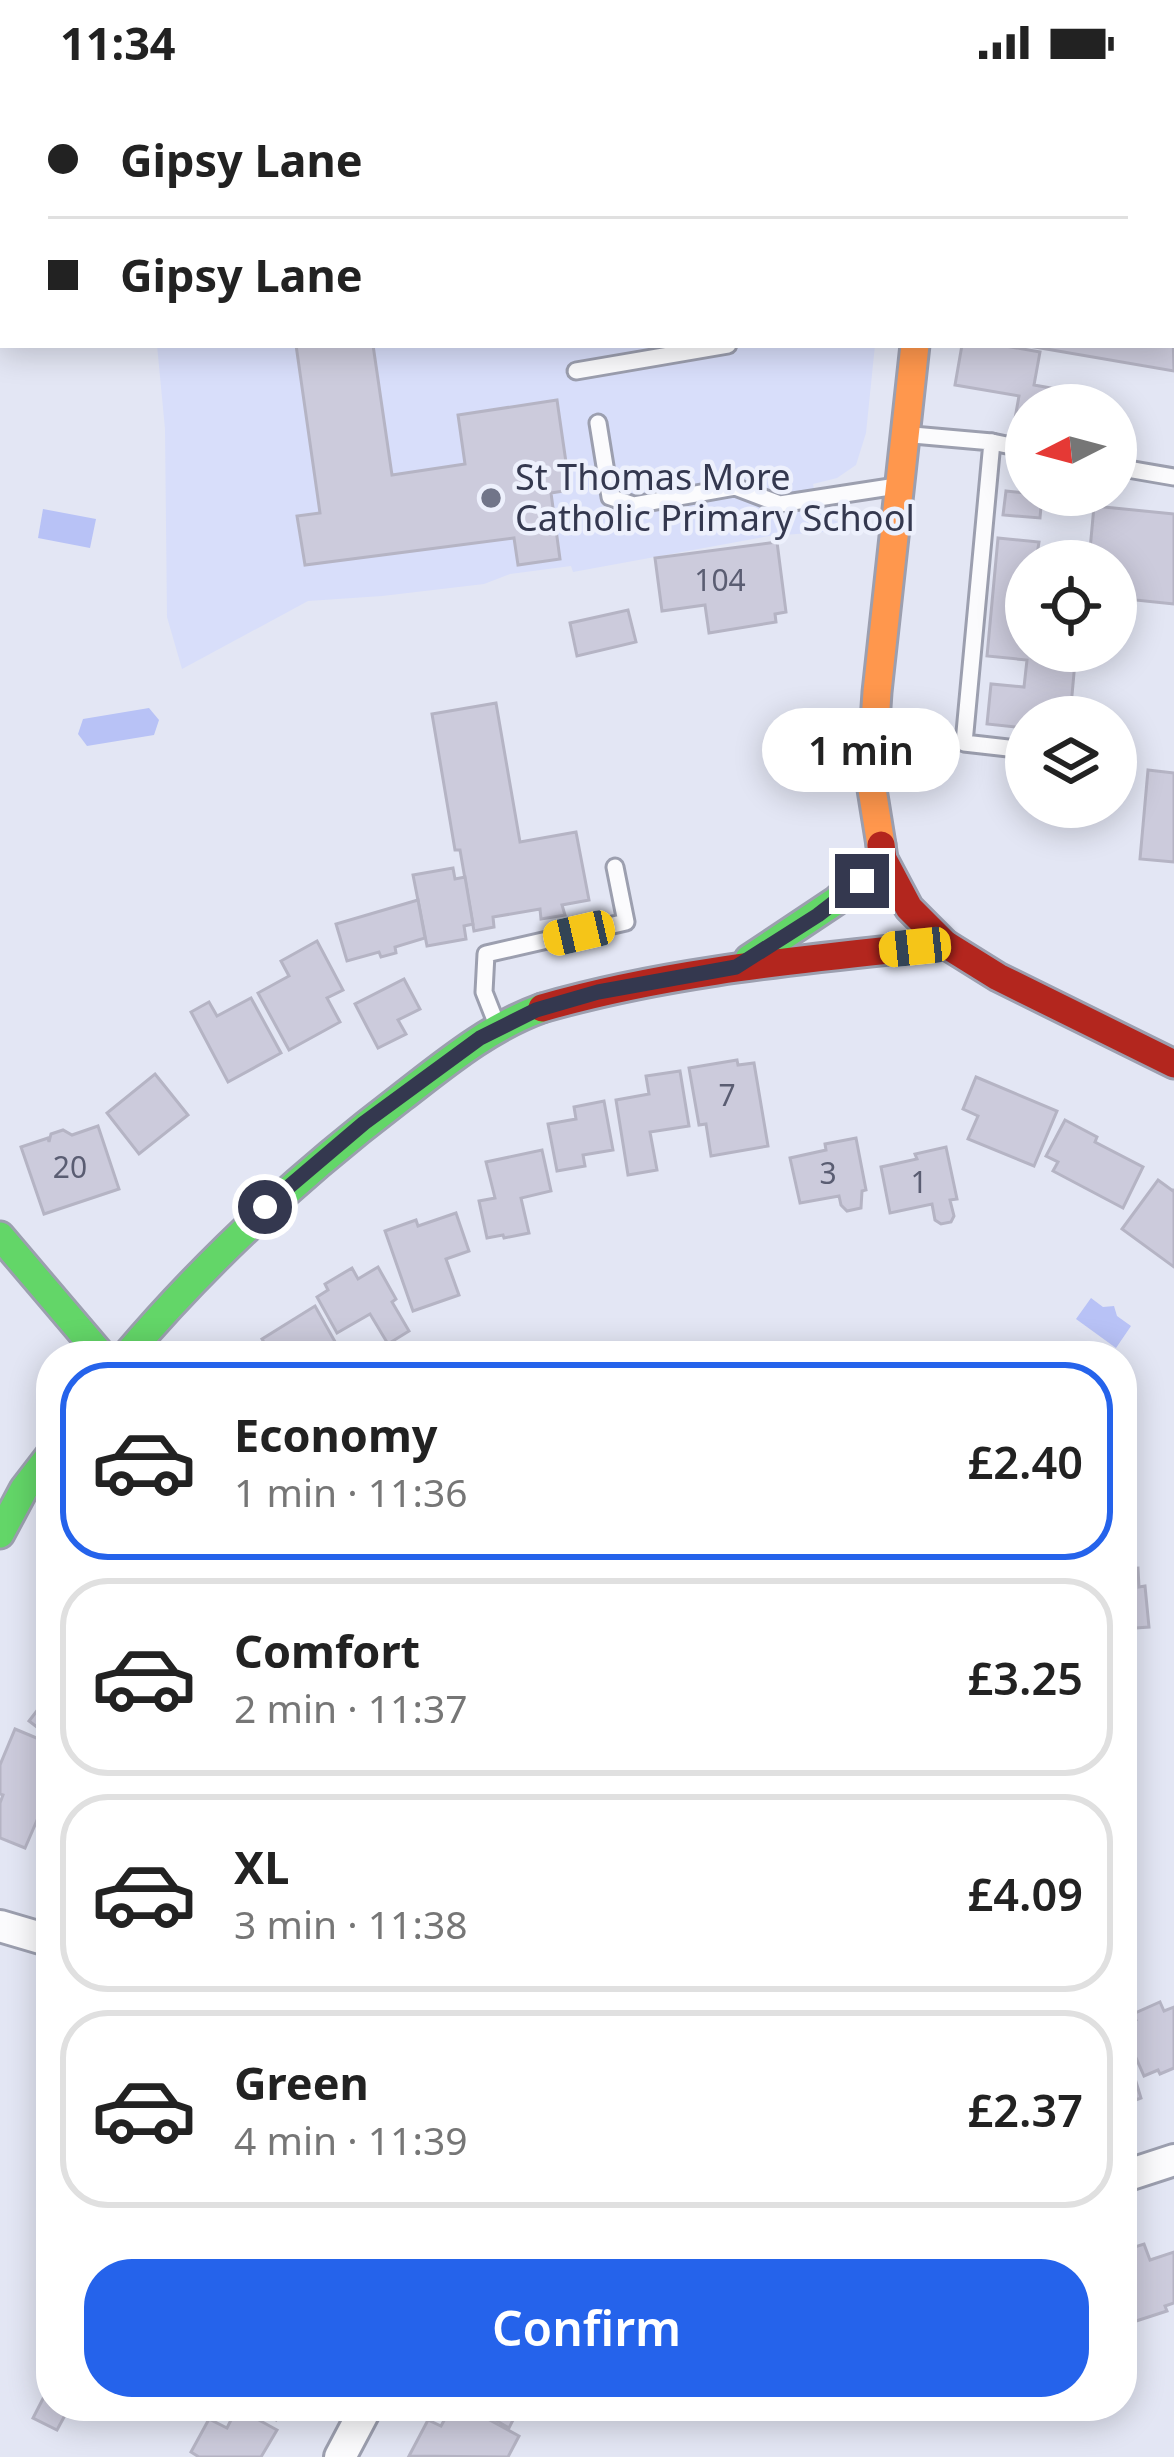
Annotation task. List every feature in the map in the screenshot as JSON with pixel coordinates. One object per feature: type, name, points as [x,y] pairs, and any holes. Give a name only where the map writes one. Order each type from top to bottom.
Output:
[{"type":"main road","points":[[914,348],[877,692],[872,783],[883,859],[909,908],[945,944],[998,977],[1174,1064]]},
{"type":"main road","points":[[736,967],[818,915],[883,859]]},
{"type":"main road","points":[[138,1341],[170,1302],[265,1207],[364,1123],[499,1028],[536,1010],[598,992],[736,967],[945,944]]},
{"type":"main road","points":[[0,1236],[89,1341]]},
{"type":"main road","points":[[0,1534],[36,1473]]},
{"type":"street","points":[[0,1926],[36,1937]]},
{"type":"street","points":[[1137,2172],[1174,2160]]},
{"type":"street","points":[[340,2457],[360,2421]]},
{"type":"lane","points":[[576,371],[710,348]]},
{"type":"lane","points":[[598,423],[610,497],[634,505],[735,487],[780,504],[900,486]]},
{"type":"lane","points":[[906,434],[1005,445]]},
{"type":"lane","points":[[992,442],[964,743],[1005,748]]},
{"type":"lane","points":[[1137,471],[1174,477]]},
{"type":"lane","points":[[499,1028],[484,992],[485,954],[626,922],[615,867]]},
{"type":"shaded area","name":"St Thomas More Catholic Primary School","points":[[157,348],[875,348],[866,433],[856,465],[837,478],[813,484],[819,513],[838,522],[838,531],[769,536],[573,572],[571,566],[510,574],[484,584],[308,601],[182,669],[167,617],[165,429]]},
{"type":"water","points":[[43,509],[96,519],[90,548],[38,538]]},
{"type":"water","points":[[149,708],[159,720],[154,735],[87,746],[78,734],[83,719]]},
{"type":"water","points":[[1091,1298],[1103,1307],[1114,1306],[1117,1316],[1131,1326],[1121,1341],[1106,1341],[1076,1319]]},
{"type":"building","points":[[296,348],[373,348],[392,475],[465,464],[458,415],[557,400],[570,490],[551,493],[560,559],[518,565],[514,538],[305,565],[297,516],[320,513]]},
{"type":"building","points":[[961,348],[1040,352],[1034,384],[1005,384],[1005,394],[955,385]]},
{"type":"building","points":[[1040,348],[1173,348],[1174,371]]},
{"type":"building","points":[[1137,510],[1174,514],[1174,604],[1137,600],[1137,540],[1091,540],[1093,516],[1137,516]]},
{"type":"building","points":[[998,538],[1018,540],[1005,540],[1005,658],[987,656]]},
{"type":"building","points":[[777,542],[786,612],[775,614],[776,622],[709,633],[705,605],[662,611],[655,558]]},
{"type":"building","points":[[628,610],[636,642],[577,656],[570,623]]},
{"type":"building","points":[[1026,672],[1074,672],[1072,696],[1005,696],[1005,726],[987,724],[991,684],[1024,687]]},
{"type":"building","points":[[496,703],[520,842],[576,832],[589,900],[562,905],[565,915],[541,919],[540,909],[493,917],[494,927],[474,931],[432,714]]},
{"type":"building","points":[[1148,770],[1174,773],[1174,862],[1140,859]]},
{"type":"building","points":[[453,868],[455,879],[465,877],[473,924],[464,926],[466,939],[427,946],[413,875]]},
{"type":"building","points":[[418,900],[425,938],[395,947],[396,953],[381,957],[379,952],[347,961],[336,924]]},
{"type":"building","points":[[317,941],[343,990],[327,998],[340,1022],[289,1050],[258,993],[289,976],[281,961]]},
{"type":"building","points":[[404,979],[420,1009],[398,1020],[406,1034],[378,1048],[355,1004]]},
{"type":"building","points":[[251,998],[281,1053],[228,1082],[191,1012],[209,1002],[217,1016]]},
{"type":"building","points":[[737,1060],[738,1065],[754,1063],[768,1146],[711,1156],[706,1124],[699,1125],[689,1068]]},
{"type":"building","points":[[680,1071],[689,1126],[650,1132],[657,1170],[628,1175],[616,1100],[649,1094],[646,1076]]},
{"type":"building","points":[[155,1074],[188,1115],[139,1154],[107,1113]]},
{"type":"building","points":[[976,1077],[1057,1111],[1034,1166],[968,1139],[978,1116],[963,1109]]},
{"type":"building","points":[[604,1101],[613,1150],[583,1155],[585,1166],[557,1171],[548,1124],[576,1119],[574,1107]]},
{"type":"building","points":[[1065,1120],[1143,1167],[1123,1208],[1053,1171],[1058,1162],[1046,1156]]},
{"type":"building","points":[[98,1126],[119,1189],[44,1214],[21,1147],[48,1138],[49,1142],[51,1134],[63,1130],[72,1135]]},
{"type":"building","points":[[856,1138],[866,1190],[861,1208],[847,1211],[839,1196],[800,1203],[790,1158]]},
{"type":"building","points":[[946,1147],[957,1199],[950,1200],[951,1222],[935,1220],[932,1204],[890,1213],[881,1167]]},
{"type":"building","points":[[542,1150],[551,1191],[521,1198],[529,1233],[487,1238],[479,1201],[495,1198],[486,1162]]},
{"type":"building","points":[[1158,1180],[1174,1189],[1174,1267],[1122,1229]]},
{"type":"building","points":[[456,1213],[469,1251],[446,1259],[459,1295],[413,1311],[385,1231]]},
{"type":"building","points":[[378,1267],[409,1331],[386,1341],[370,1314],[337,1333],[317,1297],[328,1290],[325,1284],[352,1268],[358,1279]]},
{"type":"building","points":[[315,1306],[335,1341],[263,1341]]},
{"type":"building","points":[[1137,1568],[1139,1587],[1145,1586],[1149,1627],[1137,1628]]},
{"type":"building","points":[[15,1729],[36,1738],[36,1823],[25,1848],[0,1838],[0,1765]]},
{"type":"building","points":[[1160,2002],[1164,2011],[1174,2007],[1174,2068],[1144,2076],[1137,2060],[1137,2012]]},
{"type":"building","points":[[1144,2244],[1150,2260],[1174,2252],[1174,2303],[1165,2306],[1167,2311],[1137,2321],[1137,2246]]},
{"type":"building","points":[[39,2421],[62,2421],[57,2430]]},
{"type":"building","points":[[208,2421],[227,2428],[230,2421],[261,2421],[277,2430],[261,2457],[199,2457],[191,2452]]},
{"type":"building","points":[[427,2421],[441,2426],[444,2421],[492,2421],[519,2436],[508,2457],[409,2456]]},
{"type":"traffic: fast","points":[[749,959],[836,901],[883,859]]},
{"type":"traffic: fast","points":[[139,1341],[223,1252],[328,1156],[469,1047],[542,1008]]},
{"type":"traffic: fast","points":[[0,1236],[89,1341]]},
{"type":"traffic: fast","points":[[0,1534],[36,1473]]},
{"type":"traffic: slow","points":[[881,845],[871,783],[877,692],[915,348]]},
{"type":"traffic: jam","points":[[881,845],[883,859],[909,908],[945,944],[998,977],[1174,1064]]},
{"type":"traffic: jam","points":[[542,1008],[691,975],[945,944]]},
{"type":"place","name":"St Thomas More Catholic Primary School","points":[[491,498]]},
{"type":"route","points":[[265,1207],[364,1123],[480,1038],[536,1010],[598,992],[736,967],[862,881]]}]
